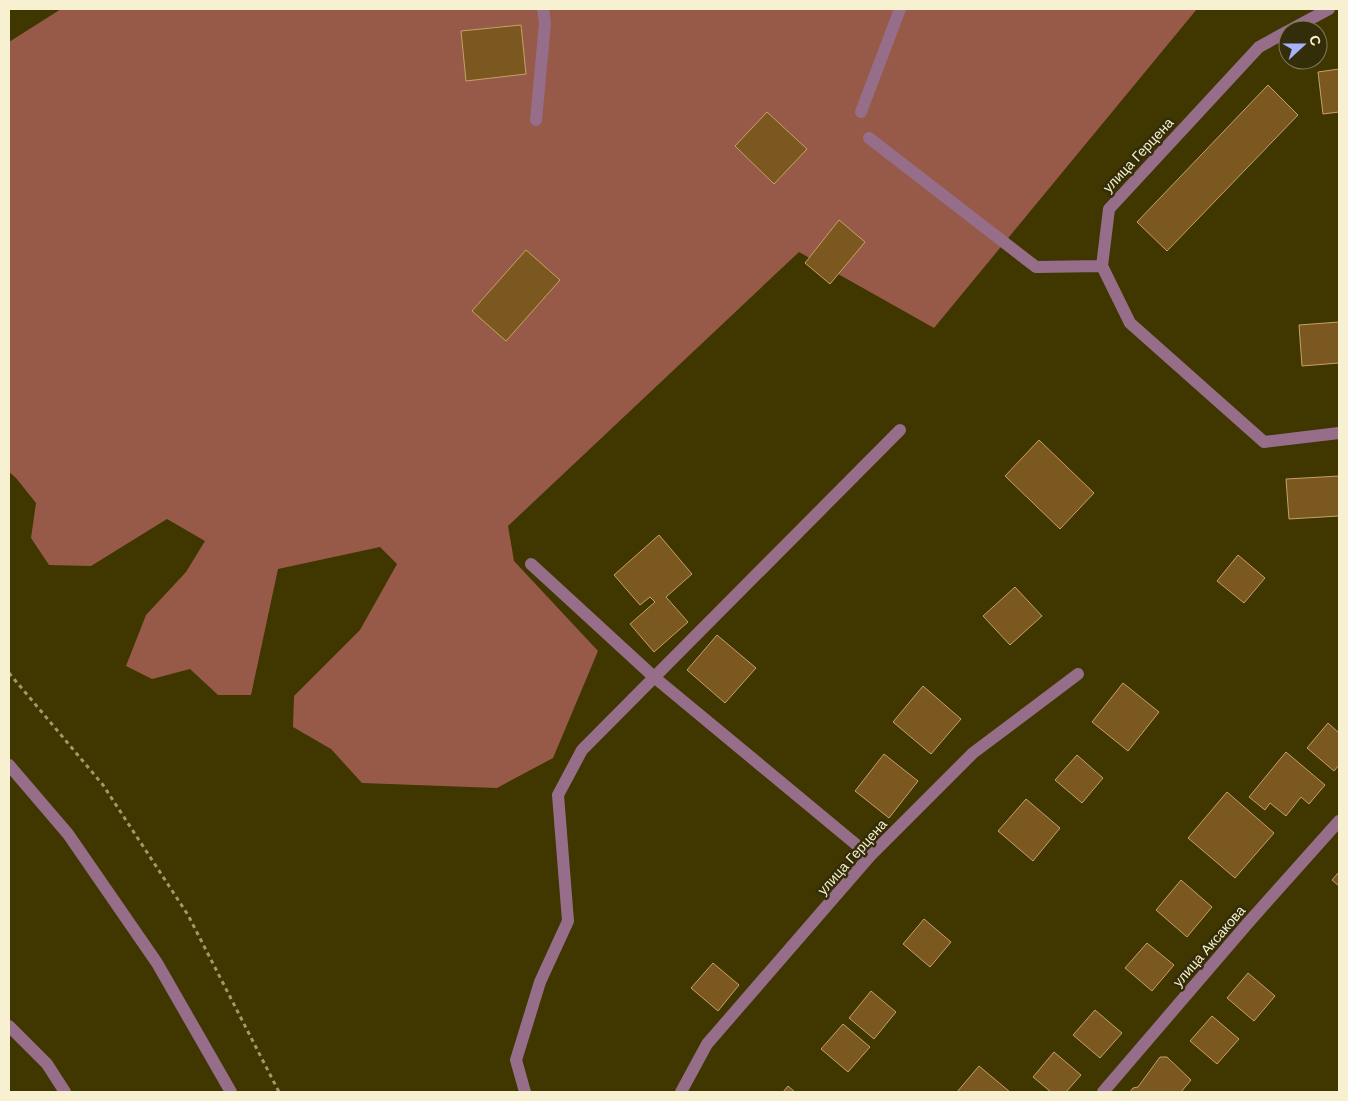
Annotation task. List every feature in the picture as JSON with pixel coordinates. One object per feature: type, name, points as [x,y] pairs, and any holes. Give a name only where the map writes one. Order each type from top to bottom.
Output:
[{"type":"street","points":[[536,120],[545,24],[543,9]]},
{"type":"street","points":[[861,112],[900,9]]},
{"type":"street","name":"улица Герцена","points":[[1308,20],[1329,9]]},
{"type":"street","name":"улица Герцена","points":[[1102,266],[1109,209],[1259,47],[1278,36]]},
{"type":"street","points":[[869,138],[1036,268],[1102,266],[1130,323],[1264,442],[1339,433]]},
{"type":"street","points":[[525,1092],[516,1060],[540,982],[568,921],[558,795],[582,750],[900,430]]},
{"type":"street","points":[[531,564],[654,677],[870,856]]},
{"type":"street","name":"улица Герцена","points":[[681,1092],[707,1044],[870,856],[973,754],[1078,674]]},
{"type":"street","points":[[9,765],[68,834],[157,963],[230,1092]]},
{"type":"street","name":"улица Аксакова","points":[[1103,1092],[1248,923],[1339,821]]},
{"type":"street","points":[[9,1026],[47,1064],[65,1092]]},
{"type":"path","points":[[9,673],[103,785],[188,915],[279,1092]]},
{"type":"shaded area","points":[[61,9],[1197,9],[934,328],[799,252],[508,526],[514,561],[598,651],[553,758],[497,788],[362,783],[331,749],[293,727],[294,696],[360,630],[397,564],[380,547],[278,569],[251,695],[218,695],[190,669],[152,679],[126,666],[146,615],[186,572],[205,541],[167,519],[91,566],[49,565],[31,538],[36,503],[9,472],[9,42]]},
{"type":"building","points":[[521,25],[526,74],[466,81],[461,31]]},
{"type":"building","points":[[1339,69],[1339,112],[1323,114],[1318,72]]},
{"type":"building","points":[[1268,85],[1298,115],[1167,251],[1137,222]]},
{"type":"building","points":[[767,112],[807,149],[774,184],[735,146]]},
{"type":"building","points":[[839,220],[865,242],[830,284],[805,263]]},
{"type":"building","points":[[526,250],[560,280],[506,341],[472,311]]},
{"type":"building","points":[[1339,322],[1339,363],[1302,366],[1299,325]]},
{"type":"building","points":[[1039,440],[1094,493],[1060,529],[1005,476]]},
{"type":"building","points":[[1339,476],[1339,516],[1289,519],[1286,479]]},
{"type":"building","points":[[659,535],[692,574],[666,597],[688,622],[654,652],[630,624],[655,602],[650,597],[640,605],[614,575]]},
{"type":"building","points":[[1238,555],[1265,578],[1244,603],[1217,581]]},
{"type":"building","points":[[1015,587],[1042,616],[1010,645],[983,616]]},
{"type":"building","points":[[717,635],[756,668],[725,703],[687,670]]},
{"type":"building","points":[[1123,683],[1159,712],[1128,751],[1092,722]]},
{"type":"building","points":[[923,686],[961,719],[931,754],[893,722]]},
{"type":"building","points":[[1328,723],[1339,733],[1339,765],[1334,771],[1307,748]]},
{"type":"building","points":[[1286,752],[1325,785],[1309,804],[1301,797],[1286,816],[1270,803],[1265,810],[1249,797]]},
{"type":"building","points":[[884,754],[918,781],[889,818],[855,791]]},
{"type":"building","points":[[1077,755],[1103,778],[1082,803],[1055,780]]},
{"type":"building","points":[[1227,792],[1274,833],[1235,878],[1188,838]]},
{"type":"building","points":[[1026,799],[1060,828],[1033,861],[998,831]]},
{"type":"building","points":[[1339,872],[1339,886],[1332,880]]},
{"type":"building","points":[[1181,880],[1212,907],[1187,937],[1156,910]]},
{"type":"building","points":[[924,919],[951,942],[930,967],[903,944]]},
{"type":"building","points":[[1147,943],[1174,965],[1152,991],[1125,968]]},
{"type":"building","points":[[713,963],[739,985],[718,1011],[691,988]]},
{"type":"building","points":[[1248,973],[1275,996],[1254,1021],[1227,998]]},
{"type":"building","points":[[871,991],[896,1012],[874,1039],[849,1018]]},
{"type":"building","points":[[1095,1010],[1122,1033],[1100,1058],[1073,1035]]},
{"type":"building","points":[[1212,1016],[1239,1039],[1217,1064],[1190,1041]]},
{"type":"building","points":[[843,1024],[870,1047],[848,1072],[821,1049]]},
{"type":"building","points":[[1054,1052],[1081,1075],[1066,1092],[1051,1092],[1033,1077]]},
{"type":"building","points":[[1160,1057],[1167,1057],[1191,1080],[1181,1092],[1130,1092],[1133,1088],[1138,1087]]},
{"type":"building","points":[[979,1066],[1010,1092],[957,1092]]},
{"type":"building","points":[[788,1086],[795,1092],[783,1092]]}]
